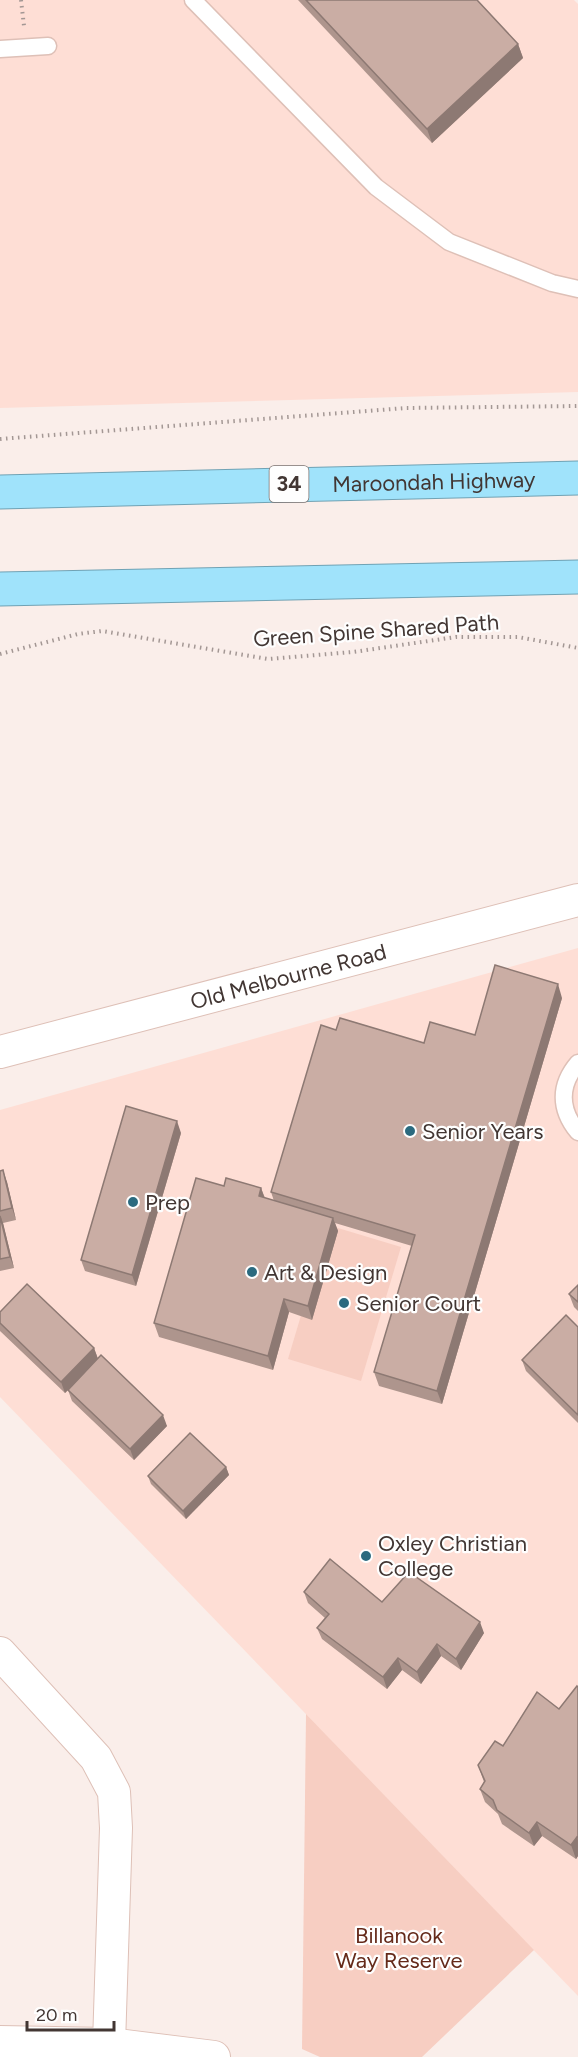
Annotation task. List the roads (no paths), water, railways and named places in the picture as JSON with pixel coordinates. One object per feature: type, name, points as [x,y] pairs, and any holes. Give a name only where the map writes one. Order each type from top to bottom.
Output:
[{"type":"highway","name":"Maroondah Highway","points":[[0,492],[578,478]]},
{"type":"highway","points":[[0,589],[578,577]]},
{"type":"street","name":"Old Melbourne Road","points":[[0,1052],[578,900]]},
{"type":"street","points":[[0,1653],[96,1758],[114,1791],[116,1839],[109,2044]]},
{"type":"street","points":[[0,2042],[109,2044],[214,2057]]},
{"type":"lane","points":[[193,0],[385,194],[448,242],[552,283],[578,289]]},
{"type":"lane","points":[[0,49],[48,46]]},
{"type":"lane","points":[[578,1063],[562,1090],[564,1107],[578,1132]]},
{"type":"place","name":"Senior Years","points":[[410,1131]]},
{"type":"place","name":"Prep","points":[[133,1202]]},
{"type":"place","name":"Art & Design","points":[[252,1272]]},
{"type":"place","name":"Senior Court","points":[[344,1303]]},
{"type":"place","name":"Oxley Christian College","points":[[366,1556]]},
{"type":"park label","name":"Billanook Way Reserve","points":[[399,1948]]}]
